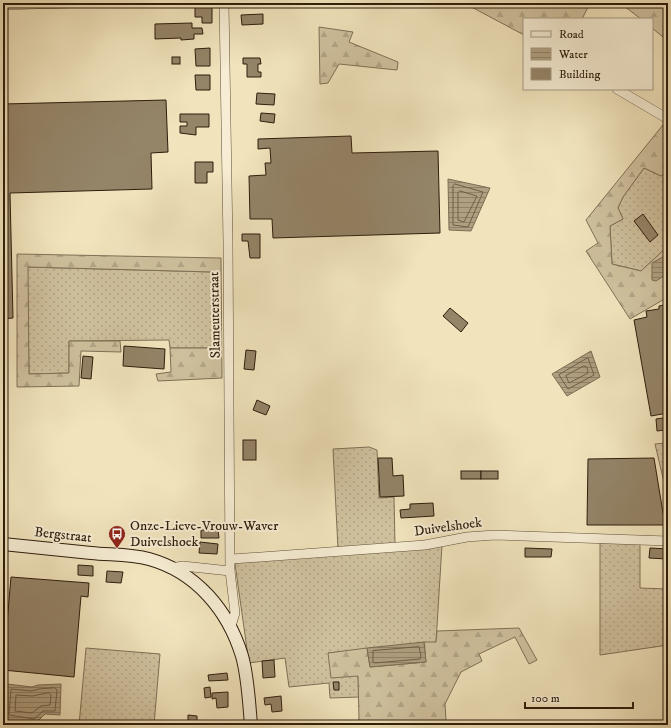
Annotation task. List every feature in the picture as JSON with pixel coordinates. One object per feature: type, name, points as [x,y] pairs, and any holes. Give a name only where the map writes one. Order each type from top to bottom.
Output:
[{"type":"street","points":[[3,5],[70,3]]},
{"type":"street","name":"Slameuterstraat","points":[[224,3],[232,559],[230,571],[236,613],[231,626]]},
{"type":"street","points":[[619,90],[668,119]]},
{"type":"street","name":"Duivelshoek","points":[[232,559],[425,545],[467,537],[495,535],[668,541]]},
{"type":"street","name":"Bergstraat","points":[[3,544],[147,559],[171,568],[190,580],[210,597],[231,626],[242,657],[251,725]]},
{"type":"street","points":[[171,568],[183,566],[230,571]]},
{"type":"green space","points":[[464,3],[585,3],[589,5],[582,18],[523,18],[523,34]]},
{"type":"green space","points":[[620,3],[668,3],[668,41],[653,29],[653,18],[640,18]]},
{"type":"green space","points":[[319,27],[353,32],[349,42],[398,62],[397,70],[339,64],[328,83],[320,84]]},
{"type":"green space","points":[[667,120],[668,171],[661,176],[644,168],[623,197],[618,208],[623,219],[610,226],[612,264],[641,271],[668,246],[668,297],[630,319],[586,251],[598,243],[586,220]]},
{"type":"green space","points":[[644,168],[661,176],[668,171],[668,246],[641,271],[612,264],[610,226],[623,219],[618,208],[623,197]]},
{"type":"green space","points":[[17,254],[221,258],[222,378],[158,381],[156,374],[171,372],[170,348],[213,348],[213,272],[28,267],[29,374],[69,373],[69,341],[120,341],[121,352],[81,351],[79,386],[17,387]]},
{"type":"green space","points":[[27,267],[213,272],[213,348],[170,348],[169,340],[69,341],[69,373],[29,374]]},
{"type":"green space","points":[[668,443],[668,495],[667,495],[655,444]]},
{"type":"green space","points":[[369,447],[377,450],[379,498],[394,497],[395,544],[338,549],[333,449]]},
{"type":"green space","points":[[600,543],[640,543],[640,588],[668,589],[668,645],[600,655]]},
{"type":"green space","points":[[442,545],[436,642],[328,653],[358,676],[359,697],[330,698],[329,683],[289,687],[285,658],[249,663],[235,564],[239,562]]},
{"type":"green space","points":[[519,628],[537,660],[529,664],[515,637],[479,654],[482,661],[461,672],[445,704],[446,720],[451,725],[403,725],[403,720],[395,725],[355,725],[359,719],[358,676],[331,678],[328,653],[367,648],[370,667],[426,662],[424,642],[436,642],[437,631]]},
{"type":"green space","points":[[86,648],[160,654],[154,725],[79,725]]},
{"type":"water","points":[[448,179],[490,188],[471,231],[449,230]]},
{"type":"water","points":[[668,254],[668,273],[656,281],[652,280],[652,263]]},
{"type":"water","points":[[591,351],[600,377],[567,396],[552,374]]},
{"type":"water","points":[[424,642],[426,662],[370,667],[367,648]]},
{"type":"water","points":[[7,684],[32,687],[38,685],[61,684],[60,715],[45,714],[36,723],[5,720]]},
{"type":"building","points":[[195,7],[212,7],[212,23],[202,23],[202,17],[195,17]]},
{"type":"building","points":[[263,14],[263,24],[242,25],[241,15]]},
{"type":"building","points":[[192,23],[192,28],[202,28],[203,34],[194,34],[194,39],[155,39],[155,24]]},
{"type":"building","points":[[210,48],[210,66],[196,66],[195,49]]},
{"type":"building","points":[[172,57],[180,57],[180,64],[172,64]]},
{"type":"building","points":[[243,58],[260,58],[261,64],[258,64],[258,72],[261,72],[261,77],[247,77],[247,64],[243,64]]},
{"type":"building","points":[[195,75],[210,75],[210,90],[196,90]]},
{"type":"building","points":[[257,93],[275,94],[274,105],[256,104]]},
{"type":"building","points":[[166,100],[168,152],[151,153],[152,189],[10,193],[13,318],[3,319],[3,104]]},
{"type":"building","points":[[261,113],[275,114],[274,123],[260,121]]},
{"type":"building","points":[[180,114],[209,114],[209,127],[196,127],[196,135],[180,133],[180,126],[187,126],[187,122],[180,122]]},
{"type":"building","points":[[351,136],[352,153],[438,151],[440,233],[273,238],[272,219],[250,219],[249,176],[266,175],[265,163],[271,163],[270,148],[258,149],[258,139]]},
{"type":"building","points":[[195,162],[213,162],[213,172],[207,172],[207,183],[195,183]]},
{"type":"building","points":[[643,214],[658,235],[650,242],[634,221]]},
{"type":"building","points":[[242,234],[260,234],[260,258],[250,258],[248,241],[242,241]]},
{"type":"building","points":[[668,304],[668,413],[651,416],[634,320],[647,317],[646,311],[659,309],[659,306]]},
{"type":"building","points":[[450,308],[468,323],[461,332],[443,316]]},
{"type":"building","points":[[124,346],[165,349],[164,369],[123,366]]},
{"type":"building","points":[[246,350],[256,351],[254,370],[244,369]]},
{"type":"building","points":[[83,356],[93,357],[91,379],[81,378]]},
{"type":"building","points":[[257,400],[270,406],[266,415],[253,410]]},
{"type":"building","points":[[663,418],[665,430],[657,431],[656,419]]},
{"type":"building","points":[[243,440],[256,440],[256,460],[243,460]]},
{"type":"building","points":[[378,458],[392,458],[393,476],[403,475],[404,496],[380,497]]},
{"type":"building","points":[[654,458],[665,525],[587,525],[588,459]]},
{"type":"building","points":[[461,471],[481,471],[481,479],[461,479]]},
{"type":"building","points":[[481,471],[498,471],[498,479],[481,479]]},
{"type":"building","points":[[433,503],[434,516],[401,518],[400,510],[410,509],[410,504]]},
{"type":"building","points":[[201,530],[218,530],[219,538],[201,538]]},
{"type":"building","points":[[200,542],[218,544],[217,554],[199,553]]},
{"type":"building","points":[[525,548],[552,549],[551,557],[525,557]]},
{"type":"building","points":[[650,548],[668,549],[667,559],[649,558]]},
{"type":"building","points":[[78,565],[93,566],[93,576],[78,575]]},
{"type":"building","points":[[107,571],[123,572],[121,583],[106,582]]},
{"type":"building","points":[[11,577],[89,583],[88,597],[81,596],[74,677],[3,670]]},
{"type":"building","points":[[3,581],[5,582],[3,602]]},
{"type":"building","points":[[274,660],[275,677],[263,678],[262,661]]},
{"type":"building","points":[[227,673],[228,680],[209,681],[208,675]]},
{"type":"building","points":[[333,682],[339,682],[339,690],[334,690]]},
{"type":"building","points":[[210,687],[211,697],[205,698],[204,688]]},
{"type":"building","points":[[228,692],[228,707],[217,708],[216,698],[212,699],[212,693]]},
{"type":"building","points":[[281,696],[282,711],[272,712],[271,704],[265,705],[264,698]]},
{"type":"building","points":[[188,715],[197,716],[197,723],[188,722]]},
{"type":"building","points":[[226,721],[227,725],[212,725],[212,722]]},
{"type":"place","name":"Onze-Lieve-Vrouw-Waver Duivelshoek","points":[[117,549]]}]
